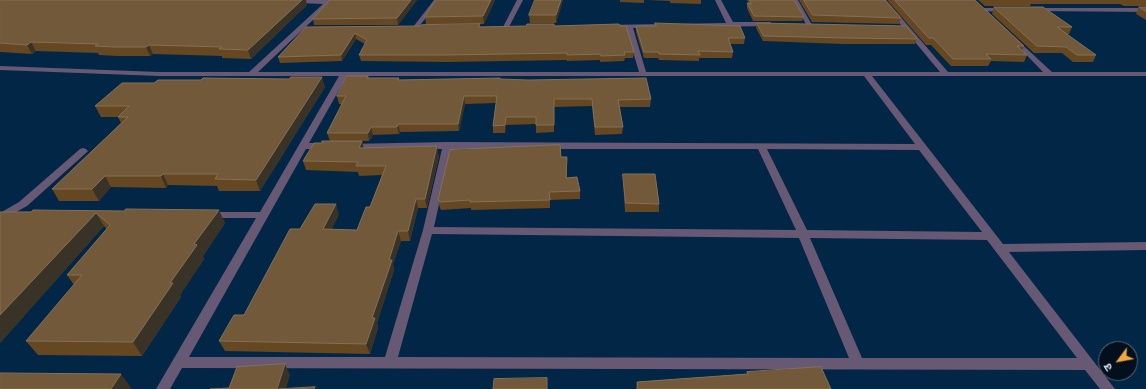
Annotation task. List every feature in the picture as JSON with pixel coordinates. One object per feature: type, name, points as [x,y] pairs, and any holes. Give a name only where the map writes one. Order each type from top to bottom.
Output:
[{"type":"street","points":[[273,0],[330,1]]},
{"type":"street","points":[[407,28],[419,28],[437,0]]},
{"type":"street","points":[[506,27],[520,0]]},
{"type":"street","points":[[718,0],[730,24]]},
{"type":"street","points":[[795,0],[813,25],[801,24]]},
{"type":"street","points":[[882,0],[902,28],[946,74]]},
{"type":"street","points":[[251,74],[306,29],[330,1]]},
{"type":"street","points":[[978,5],[989,16]]},
{"type":"street","points":[[983,10],[1014,10]]},
{"type":"street","points":[[1030,10],[1146,10]]},
{"type":"street","points":[[598,26],[777,24]]},
{"type":"street","points":[[629,26],[643,74]]},
{"type":"street","points":[[498,27],[514,27]]},
{"type":"street","points":[[1006,31],[1050,74]]},
{"type":"street","points":[[0,68],[159,74],[1146,74]]},
{"type":"street","points":[[163,389],[344,74]]},
{"type":"street","points":[[866,74],[1108,389]]},
{"type":"street","points":[[302,146],[447,145],[922,147]]},
{"type":"street","points":[[390,362],[428,230],[447,145]]},
{"type":"street","points":[[761,146],[803,234],[858,364]]},
{"type":"street","points":[[1,216],[23,204],[82,151]]},
{"type":"street","points":[[1,216],[27,215]]},
{"type":"street","points":[[199,215],[262,215]]},
{"type":"street","points":[[428,230],[990,236]]},
{"type":"street","points":[[1000,248],[1146,246]]},
{"type":"street","points":[[179,362],[1088,364]]},
{"type":"building","points":[[0,0],[302,0],[248,50],[219,49],[222,47],[149,45],[146,47],[114,47],[95,46],[98,44],[31,42],[27,45],[0,43]]},
{"type":"building","points":[[330,0],[411,0],[397,18],[313,19]]},
{"type":"building","points":[[436,0],[491,0],[483,16],[425,17]]},
{"type":"building","points":[[535,0],[561,0],[556,15],[529,15]]},
{"type":"building","points":[[750,0],[794,0],[804,17],[754,16],[747,3],[751,4]]},
{"type":"building","points":[[804,0],[885,0],[901,18],[813,15]]},
{"type":"building","points":[[895,0],[975,0],[1024,46],[1017,46],[1027,55],[986,54],[991,59],[953,59],[933,38],[929,38]]},
{"type":"building","points":[[994,7],[1043,7],[1072,27],[1057,27],[1096,55],[1077,55],[1066,47],[1037,46]]},
{"type":"building","points":[[1139,7],[1146,7],[1146,11]]},
{"type":"building","points":[[655,23],[740,26],[745,38],[728,38],[733,52],[698,51],[700,55],[644,52],[636,26],[656,26]]},
{"type":"building","points":[[757,23],[906,26],[917,39],[764,36]]},
{"type":"building","points":[[480,24],[478,27],[526,26],[527,24],[554,24],[554,26],[619,24],[620,26],[626,26],[634,52],[624,52],[625,55],[601,56],[600,54],[567,55],[567,53],[359,55],[367,40],[355,33],[341,55],[278,57],[306,27]]},
{"type":"building","points":[[347,76],[368,76],[367,78],[399,78],[398,80],[646,78],[651,99],[618,100],[623,127],[595,127],[592,99],[554,99],[554,125],[536,125],[536,117],[506,117],[505,125],[493,126],[497,96],[464,96],[458,124],[398,124],[397,127],[371,127],[368,133],[327,133],[346,96],[337,96]]},
{"type":"building","points":[[291,77],[322,77],[256,180],[215,179],[218,174],[105,176],[92,189],[52,189],[128,117],[118,117],[129,106],[95,106],[122,83],[154,83],[158,80],[201,80],[203,78],[289,79]]},
{"type":"building","points":[[322,141],[362,141],[359,148],[437,146],[425,199],[416,199],[408,231],[398,231],[389,260],[392,260],[372,318],[375,318],[366,344],[219,341],[234,315],[244,315],[290,229],[300,229],[315,204],[336,204],[323,229],[357,230],[366,207],[370,207],[386,166],[356,166],[358,162],[303,161],[314,143],[322,143]]},
{"type":"building","points":[[560,145],[561,157],[567,157],[566,178],[577,177],[580,191],[549,192],[550,200],[470,202],[470,200],[440,202],[438,200],[450,150]]},
{"type":"building","points":[[623,174],[655,174],[659,204],[626,203]]},
{"type":"building","points":[[126,209],[219,210],[194,244],[197,245],[170,283],[173,283],[133,342],[26,341],[82,275],[67,275],[110,225],[96,213],[0,315],[0,212],[31,212],[33,210],[124,211]]},
{"type":"building","points":[[285,364],[277,389],[210,389],[229,388],[237,367]]},
{"type":"building","points":[[821,367],[831,389],[638,389],[637,382],[748,374],[747,372]]},
{"type":"building","points":[[0,373],[121,374],[111,389],[0,389]]},
{"type":"building","points":[[547,378],[547,389],[493,389],[494,379]]},
{"type":"building","points":[[315,387],[314,389],[279,389]]}]
